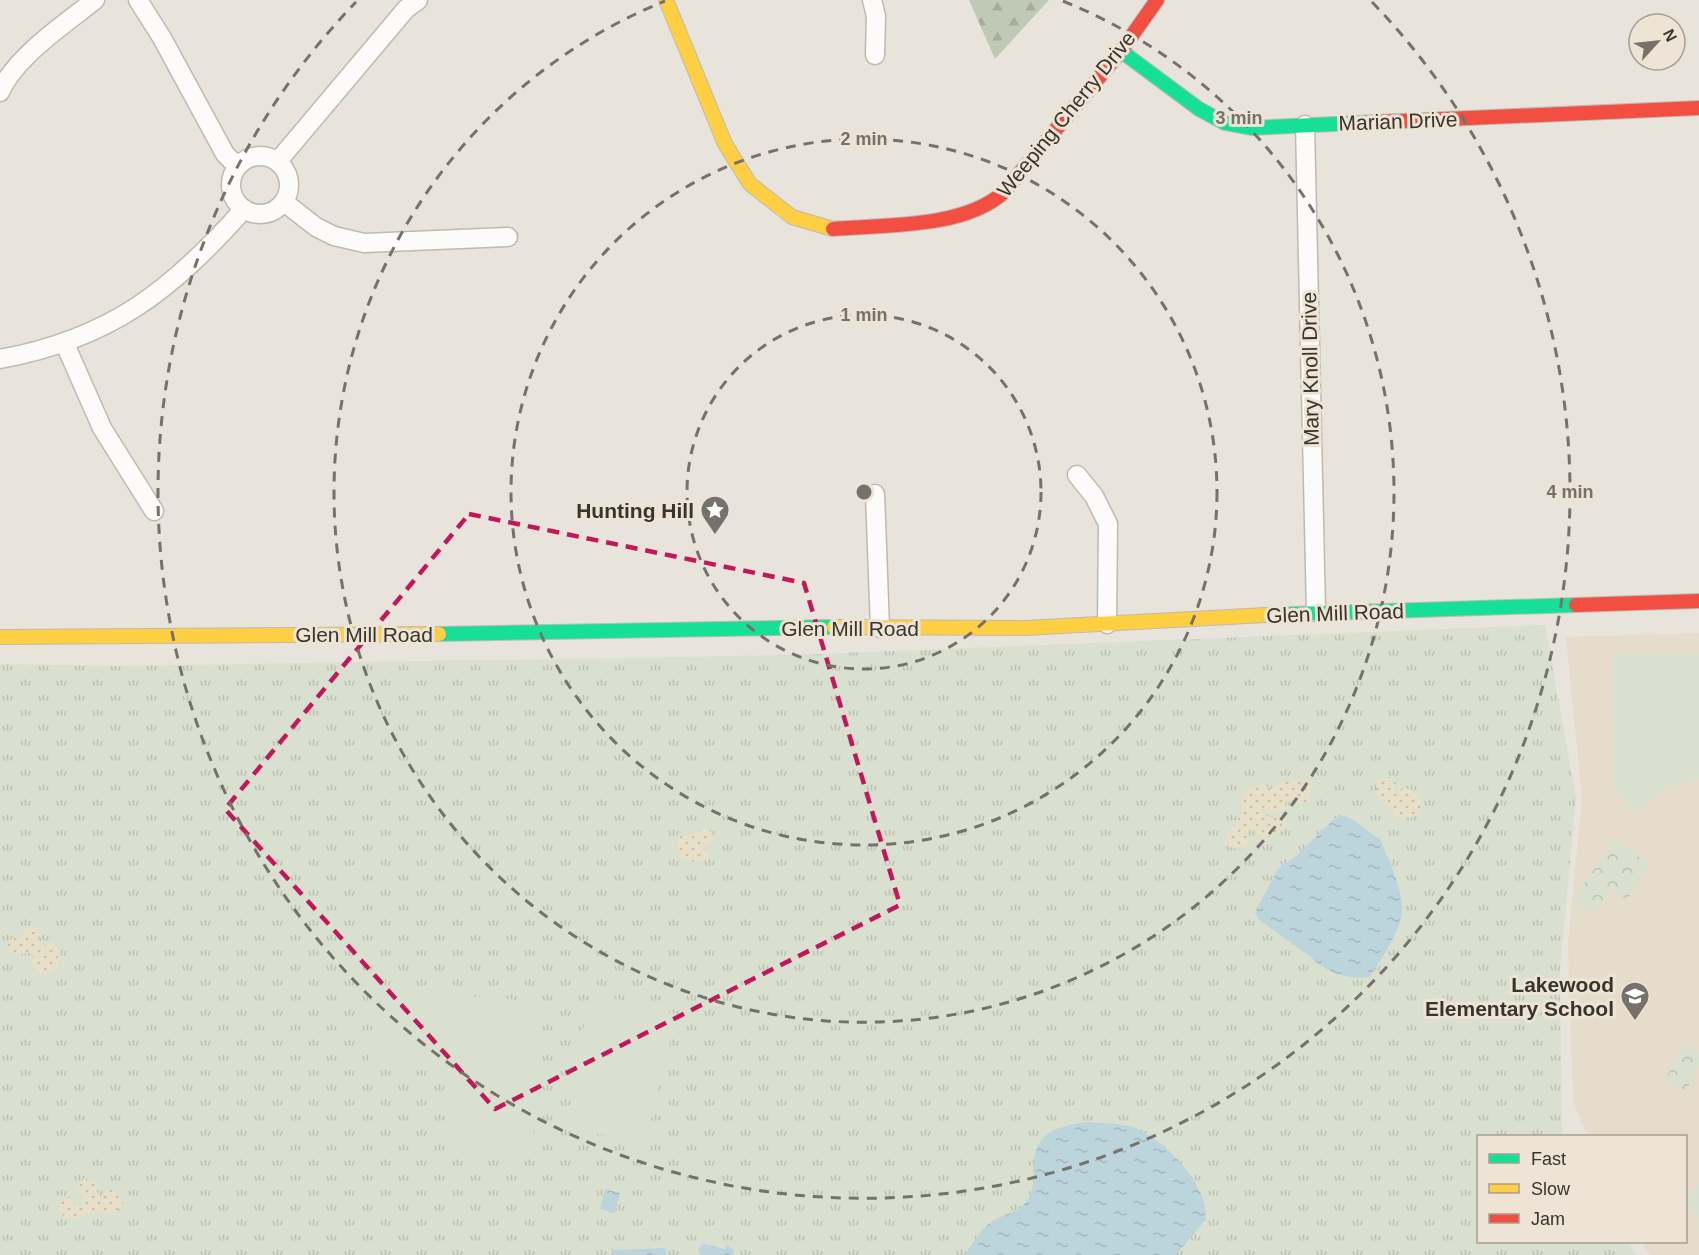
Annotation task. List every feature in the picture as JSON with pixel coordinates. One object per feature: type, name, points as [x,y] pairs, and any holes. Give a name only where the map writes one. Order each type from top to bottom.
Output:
[{"type":"main road","name":"Weeping Cherry Drive","points":[[666,0],[725,144],[750,184],[792,217],[832,229],[945,220],[992,203],[1004,192],[1121,51],[1157,0]]},
{"type":"main road","name":"Marian Drive","points":[[1121,51],[1199,109],[1225,123],[1251,128],[1699,108]]},
{"type":"main road","name":"Glen Mill Road","points":[[0,638],[1025,628],[1316,612],[1699,601]]},
{"type":"street","points":[[0,92],[11,73],[39,44],[95,0]]},
{"type":"street","points":[[138,0],[162,38],[225,154],[237,166]]},
{"type":"street","points":[[278,162],[406,9],[418,0]]},
{"type":"street","points":[[872,0],[876,16],[875,55]]},
{"type":"street","name":"Mary Knoll Drive","points":[[1305,125],[1316,612]]},
{"type":"street","points":[[261,155],[278,162],[284,168],[289,185],[284,202],[270,212],[253,213],[244,209],[232,194],[232,175],[237,166],[252,156],[261,155]]},
{"type":"street","points":[[284,202],[316,227],[334,236],[364,243],[508,237]]},
{"type":"street","points":[[0,359],[65,344],[124,315],[167,286],[196,261],[244,209]]},
{"type":"street","points":[[65,344],[102,428],[154,511]]},
{"type":"street","points":[[1077,475],[1094,496],[1108,524],[1107,624]]},
{"type":"street","points":[[875,494],[880,628]]},
{"type":"highlighted area","points":[[469,514],[804,583],[900,905],[495,1109],[225,809]]},
{"type":"shaded area","name":"Lakewood Elementary School","points":[[1699,633],[1699,1255],[1650,1255],[1642,1243],[1687,1243],[1687,1135],[1587,1135],[1573,1101],[1568,943],[1582,796],[1566,637]]},
{"type":"green space","points":[[969,0],[1049,0],[995,59]]},
{"type":"green space","points":[[1545,625],[1576,798],[1560,969],[1562,1135],[1477,1135],[1477,1243],[1628,1243],[1637,1255],[0,1255],[0,664],[118,666],[792,655]]},
{"type":"green space","points":[[1699,653],[1699,779],[1670,785],[1637,811],[1614,791],[1612,654]]},
{"type":"green space","points":[[1614,840],[1650,865],[1627,900],[1611,889],[1594,914],[1573,900]]},
{"type":"green space","points":[[382,988],[539,1002],[542,1008],[532,1156],[527,1160],[452,1153],[448,1146],[450,1072],[371,1066],[368,1063],[377,992]]},
{"type":"green space","points":[[598,994],[677,1014],[645,1144],[565,1127],[581,1061],[576,1060],[584,1025],[590,1026]]},
{"type":"green space","points":[[1684,1044],[1699,1052],[1699,1066],[1686,1091],[1665,1080]]},
{"type":"green space","points":[[1697,1184],[1699,1185],[1699,1217],[1687,1210]]},
{"type":"sand","points":[[1390,777],[1396,783],[1393,790],[1397,795],[1402,788],[1411,790],[1419,799],[1419,812],[1411,818],[1404,819],[1396,816],[1377,795],[1377,781]]},
{"type":"sand","points":[[1307,781],[1312,787],[1307,802],[1303,804],[1286,801],[1283,810],[1278,813],[1270,812],[1263,807],[1260,811],[1265,816],[1286,820],[1287,825],[1279,833],[1264,839],[1250,829],[1247,833],[1249,840],[1247,845],[1235,849],[1229,846],[1226,836],[1240,814],[1245,793],[1249,788],[1261,784],[1272,789],[1279,782]]},
{"type":"sand","points":[[703,828],[710,830],[714,837],[709,844],[702,846],[702,849],[708,852],[707,859],[689,861],[680,855],[678,837],[698,833]]},
{"type":"sand","points":[[31,926],[40,934],[38,941],[44,946],[51,943],[60,952],[58,967],[44,975],[39,974],[31,966],[34,958],[32,953],[19,954],[7,950],[6,946],[12,938],[21,938],[22,932]]},
{"type":"sand","points":[[84,1178],[97,1183],[97,1192],[100,1197],[104,1196],[108,1189],[119,1193],[123,1204],[121,1208],[72,1219],[65,1218],[60,1212],[60,1204],[70,1196],[75,1204],[82,1205],[83,1199],[77,1187]]},
{"type":"water","points":[[1343,816],[1354,820],[1380,838],[1396,878],[1401,900],[1399,926],[1370,977],[1355,978],[1324,967],[1258,919],[1255,912],[1278,869],[1295,857],[1335,818]]},
{"type":"water","points":[[1087,1122],[1119,1124],[1138,1129],[1173,1154],[1193,1179],[1201,1193],[1206,1219],[1176,1255],[964,1255],[986,1226],[1018,1209],[1029,1198],[1033,1184],[1034,1159],[1041,1140],[1047,1134],[1064,1126]]},
{"type":"water","points":[[605,1189],[620,1193],[615,1213],[600,1209]]},
{"type":"water","points":[[703,1244],[725,1249],[727,1245],[734,1250],[734,1255],[700,1255],[698,1249]]},
{"type":"water","points":[[611,1248],[614,1250],[665,1248],[667,1255],[612,1255]]},
{"type":"traffic: fast","points":[[1121,51],[1199,109],[1225,123],[1251,128],[1378,122]]},
{"type":"traffic: fast","points":[[1266,615],[1576,605]]},
{"type":"traffic: fast","points":[[439,634],[834,627]]},
{"type":"traffic: slow","points":[[666,0],[725,144],[750,184],[792,217],[833,229]]},
{"type":"traffic: slow","points":[[834,627],[1025,628],[1266,615]]},
{"type":"traffic: slow","points":[[0,637],[439,634]]},
{"type":"traffic: jam","points":[[833,229],[923,222],[968,212],[988,204],[1004,192],[1121,51],[1157,0]]},
{"type":"traffic: jam","points":[[1378,122],[1699,108]]},
{"type":"traffic: jam","points":[[1576,605],[1699,601]]},
{"type":"place","name":"Hunting Hill","points":[[715,536]]},
{"type":"place","name":"Lakewood Elementary School","points":[[1635,1022]]}]
